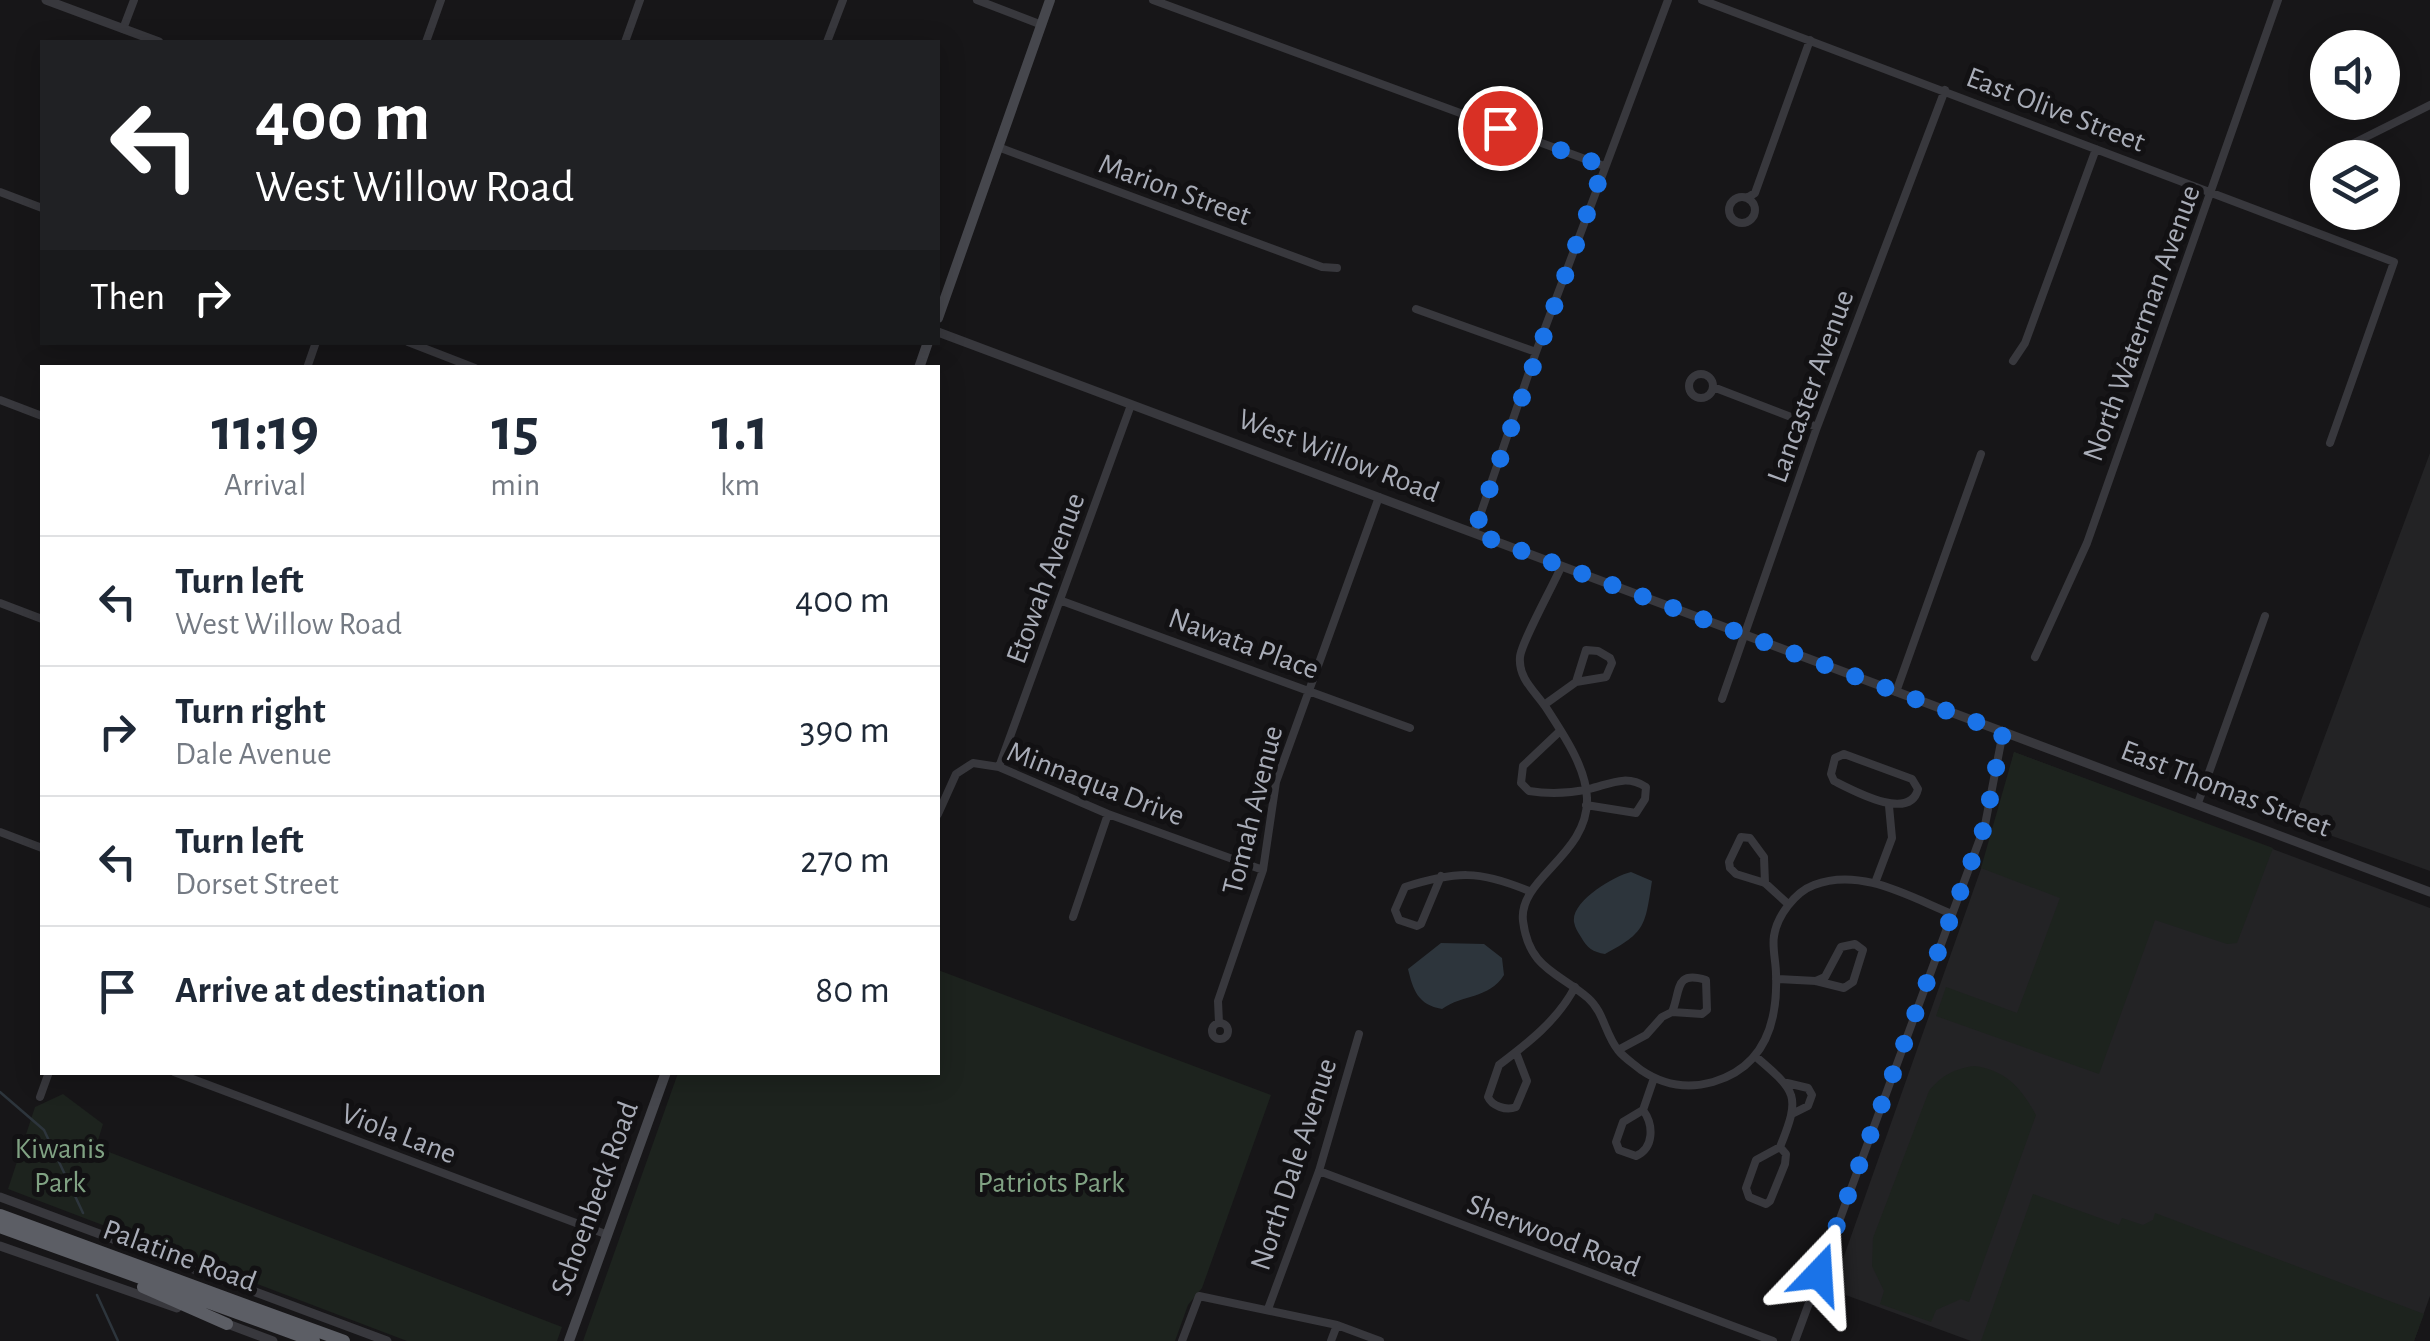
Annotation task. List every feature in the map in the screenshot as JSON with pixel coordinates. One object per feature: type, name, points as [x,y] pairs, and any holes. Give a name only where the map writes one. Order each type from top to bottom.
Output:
[{"type":"highway","points":[[0,1204],[89,1249]]},
{"type":"highway","name":"Palatine Road","points":[[0,1214],[344,1341]]},
{"type":"highway","name":"Palatine Road","points":[[0,1228],[314,1341]]},
{"type":"highway","points":[[45,1244],[227,1324]]},
{"type":"main road","points":[[940,312],[1050,0]]},
{"type":"main road","name":"Schoenbeck Road","points":[[569,1341],[665,1075]]},
{"type":"street","points":[[46,0],[153,40]]},
{"type":"street","points":[[123,30],[134,0]]},
{"type":"street","points":[[427,40],[442,0]]},
{"type":"street","points":[[625,40],[640,0]]},
{"type":"street","points":[[828,40],[842,0]]},
{"type":"street","points":[[976,0],[1042,25]]},
{"type":"street","points":[[1153,0],[1604,166]]},
{"type":"street","points":[[1474,533],[1536,352],[1668,0]]},
{"type":"street","name":"East Olive Street","points":[[1702,0],[2394,262],[2330,443]]},
{"type":"street","name":"North Waterman Avenue","points":[[2035,657],[2087,543],[2278,0]]},
{"type":"street","points":[[1747,198],[1755,193],[1810,40]]},
{"type":"street","name":"Lancaster Avenue","points":[[1722,699],[1817,427],[1945,90]]},
{"type":"street","points":[[2360,140],[2430,105]]},
{"type":"street","name":"Marion Street","points":[[998,147],[1322,268],[1337,268]]},
{"type":"street","points":[[2013,361],[2025,343],[2096,149]]},
{"type":"street","points":[[0,192],[40,207]]},
{"type":"street","points":[[1416,309],[1536,352]]},
{"type":"street","name":"West Willow Road","points":[[940,333],[2003,732]]},
{"type":"street","points":[[416,345],[467,365]]},
{"type":"street","points":[[1714,387],[1817,427]]},
{"type":"street","points":[[0,400],[40,415]]},
{"type":"street","name":"Etowah Avenue","points":[[1000,767],[1131,404]]},
{"type":"street","points":[[1896,692],[1981,454]]},
{"type":"street","name":"Tomah Avenue","points":[[1219,1023],[1218,1001],[1263,870],[1276,782],[1379,496]]},
{"type":"street","points":[[1561,567],[1520,656],[1524,682],[1544,704],[1574,755],[1586,790],[1586,805],[1583,824],[1566,855],[1530,891],[1522,918],[1530,945],[1546,971],[1575,987],[1596,1005],[1618,1050],[1654,1078],[1692,1088],[1724,1078],[1755,1056],[1769,1036],[1776,979],[1774,935],[1788,904],[1812,885],[1846,878],[1875,883],[1952,914]]},
{"type":"street","name":"Nawata Place","points":[[1062,600],[1410,728]]},
{"type":"street","points":[[0,603],[40,618]]},
{"type":"street","points":[[2198,803],[2265,616]]},
{"type":"street","points":[[1544,704],[1576,682],[1606,677],[1612,664],[1610,658],[1586,650],[1576,682]]},
{"type":"street","points":[[1560,731],[1522,766],[1521,783],[1530,792],[1586,790],[1622,780],[1646,787],[1647,793],[1636,813],[1586,805]]},
{"type":"street","points":[[1795,1341],[1985,825],[2003,732]]},
{"type":"street","name":"East Thomas Street","points":[[2003,732],[2430,892]]},
{"type":"street","points":[[1844,754],[1915,781],[1917,794],[1913,800],[1889,806],[1834,781],[1830,774],[1837,756],[1844,754]]},
{"type":"street","name":"Minnaqua Drive","points":[[940,810],[956,774],[973,763],[1000,767],[1108,814],[1263,870]]},
{"type":"street","points":[[1875,883],[1892,838],[1889,806]]},
{"type":"street","points":[[1074,917],[1108,814]]},
{"type":"street","points":[[0,832],[40,847]]},
{"type":"street","points":[[1765,883],[1764,857],[1750,838],[1741,836],[1730,868],[1736,874],[1765,883],[1788,904]]},
{"type":"street","points":[[1442,876],[1421,924],[1399,920],[1395,910],[1406,887],[1442,876],[1493,877],[1530,891]]},
{"type":"street","points":[[1776,979],[1849,987],[1864,950],[1855,944],[1841,947],[1826,976],[1816,981]]},
{"type":"street","points":[[1618,1050],[1646,1035],[1672,1012],[1702,1014],[1707,1010],[1706,980],[1683,980],[1672,1012]]},
{"type":"street","points":[[1517,1055],[1527,1081],[1516,1107],[1507,1109],[1490,1101],[1488,1092],[1499,1065],[1517,1055],[1528,1040],[1554,1020],[1575,987]]},
{"type":"street","name":"North Dale Avenue","points":[[1268,1309],[1320,1170],[1359,1034]]},
{"type":"street","points":[[1755,1056],[1787,1084],[1808,1088],[1812,1094],[1808,1106],[1794,1113]]},
{"type":"street","points":[[40,1096],[47,1075]]},
{"type":"street","name":"Viola Lane","points":[[182,1075],[608,1235]]},
{"type":"street","points":[[1644,1110],[1652,1130],[1643,1154],[1636,1156],[1619,1150],[1616,1142],[1628,1118],[1644,1110],[1654,1078]]},
{"type":"street","points":[[1780,1148],[1786,1158],[1770,1201],[1766,1204],[1749,1197],[1746,1188],[1756,1160],[1780,1148],[1794,1113],[1787,1084]]},
{"type":"street","name":"Sherwood Road","points":[[1320,1170],[1774,1341]]},
{"type":"street","points":[[0,1197],[386,1341]]},
{"type":"street","points":[[0,1246],[273,1341]]},
{"type":"street","points":[[1182,1341],[1199,1296],[1337,1325],[1380,1341]]},
{"type":"street","points":[[1331,1341],[1337,1325]]},
{"type":"shaded area","points":[[2430,453],[2430,871],[2293,822]]},
{"type":"shaded area","points":[[2014,752],[2430,908],[2430,1296],[2414,1341],[1971,1341],[1832,1290],[1994,832]]},
{"type":"shaded area","points":[[1631,872],[1652,881],[1645,918],[1629,940],[1605,954],[1594,951],[1577,930],[1575,914],[1595,891]]},
{"type":"shaded area","points":[[1441,943],[1484,944],[1502,958],[1504,975],[1491,988],[1442,1009],[1427,1004],[1415,990],[1408,969]]},
{"type":"green space","points":[[2014,752],[2273,848],[2237,943],[2227,944],[2155,920],[2099,1074],[1936,1016],[1946,987],[2017,1013],[2060,898],[1981,868]]},
{"type":"green space","name":"Patriots Park","points":[[940,971],[1271,1095],[1202,1288],[1188,1305],[1175,1341],[583,1341],[677,1075],[940,1075]]},
{"type":"green space","points":[[1974,1066],[2011,1082],[2036,1115],[1969,1302],[1961,1299],[1936,1310],[1931,1322],[1880,1304],[1884,1291],[1872,1266],[1873,1238],[1929,1091],[1949,1074]]},
{"type":"green space","name":"Kiwanis Park","points":[[63,1094],[103,1124],[96,1147],[562,1327],[557,1341],[407,1341],[8,1189],[35,1107]]},
{"type":"green space","points":[[2033,1194],[2119,1225],[2122,1218],[2143,1225],[2153,1220],[2155,1213],[2424,1314],[2414,1341],[1981,1341]]},
{"type":"waterway","points":[[0,1092],[44,1130],[83,1213]]},
{"type":"waterway","points":[[97,1295],[118,1341]]},
{"type":"route","points":[[1500,128],[1604,166],[1474,533],[2003,732],[1985,825],[1819,1274]]}]
